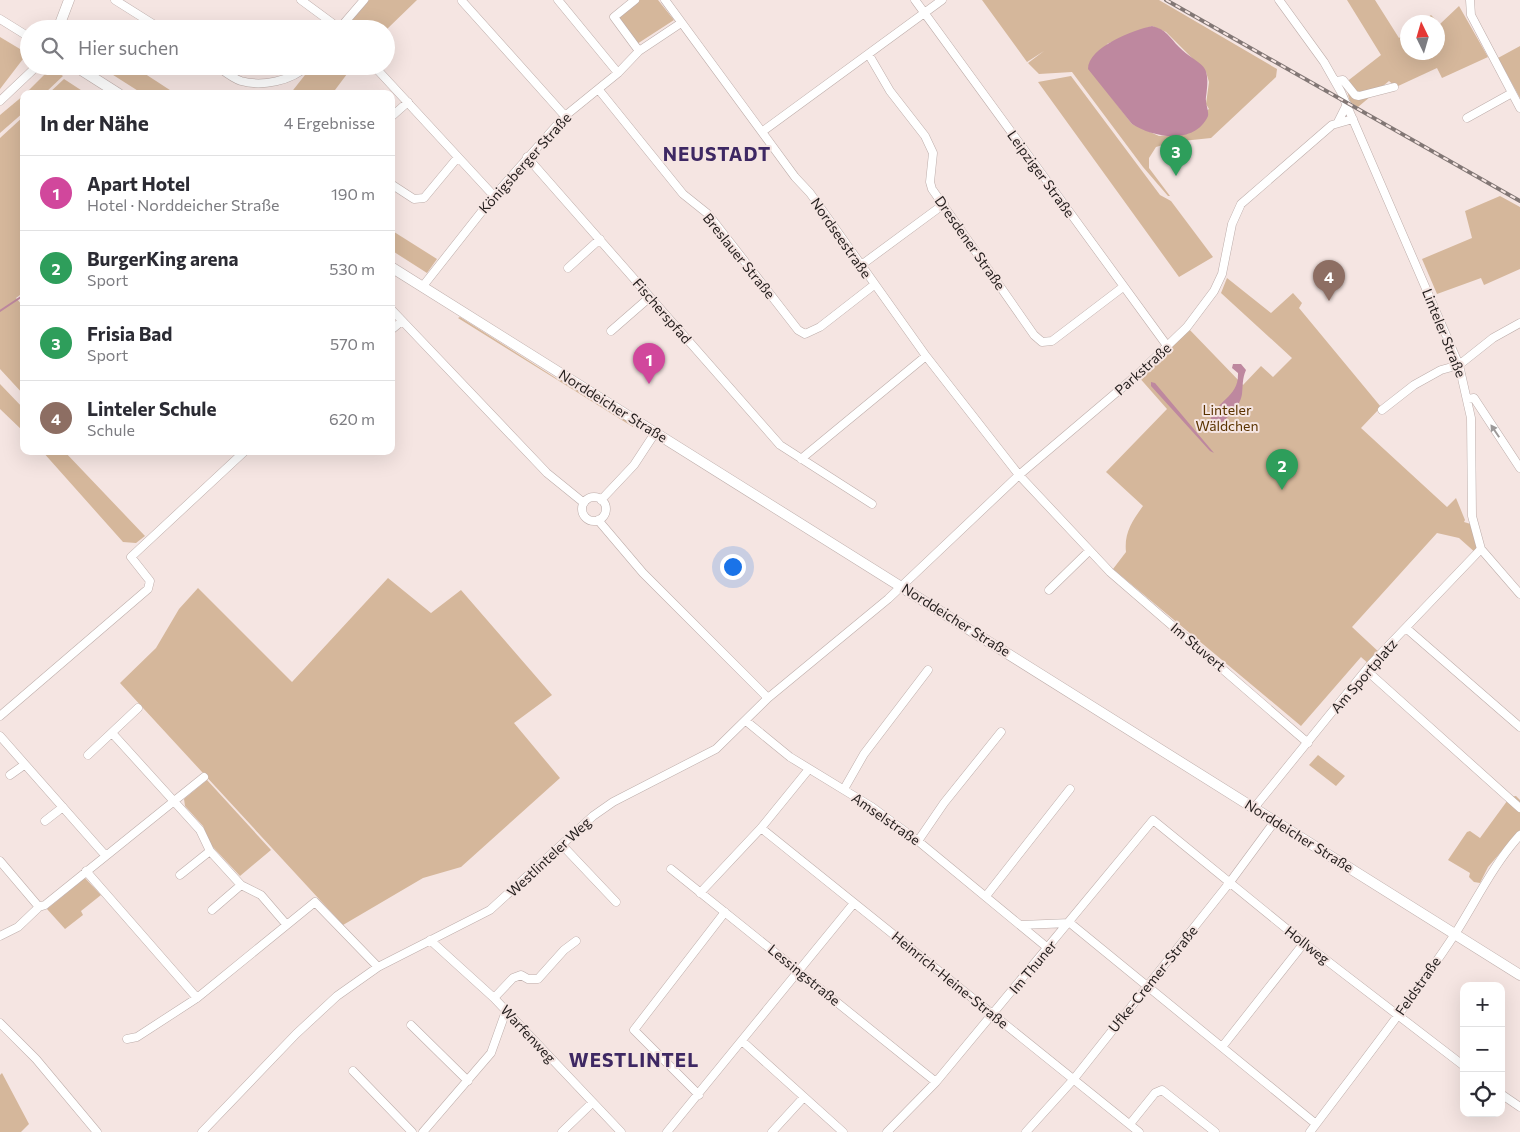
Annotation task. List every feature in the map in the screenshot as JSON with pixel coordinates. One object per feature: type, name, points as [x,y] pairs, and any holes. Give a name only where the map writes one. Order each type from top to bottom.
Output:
[{"type":"main road","points":[[61,20],[69,0]]},
{"type":"main road","points":[[89,75],[113,90]]},
{"type":"main road","name":"Norddeicher Straße","points":[[395,269],[1520,975]]},
{"type":"street","points":[[115,0],[147,20]]},
{"type":"street","points":[[301,0],[328,20]]},
{"type":"street","points":[[346,20],[364,0]]},
{"type":"street","points":[[558,0],[618,73]]},
{"type":"street","points":[[635,0],[614,17],[639,51]]},
{"type":"street","name":"Nordseestraße","points":[[665,0],[844,240],[860,266],[926,356],[1019,475]]},
{"type":"street","name":"Leipziger Straße","points":[[915,0],[1123,288],[1168,347]]},
{"type":"street","points":[[763,131],[942,0]]},
{"type":"street","points":[[1279,0],[1336,82],[1343,80],[1355,95],[1359,96],[1394,87]]},
{"type":"street","points":[[1470,0],[1471,16],[1520,108]]},
{"type":"street","points":[[462,1],[565,116]]},
{"type":"street","points":[[0,19],[20,31]]},
{"type":"street","name":"Königsberger Straße","points":[[423,286],[494,196],[565,116],[599,90],[639,51],[681,22]]},
{"type":"street","name":"Dresdener Straße","points":[[869,55],[890,90],[925,136],[933,153],[930,182],[932,189],[1034,335],[1042,342],[1052,342],[1123,288]]},
{"type":"street","points":[[22,80],[24,75]]},
{"type":"street","points":[[0,101],[27,75]]},
{"type":"street","points":[[231,75],[239,80],[249,82],[290,79],[295,75]]},
{"type":"street","points":[[382,75],[494,196]]},
{"type":"street","name":"Linteler Straße","points":[[1336,82],[1459,365],[1471,418],[1472,516],[1481,550],[1520,594]]},
{"type":"street","name":"Breslauer Straße","points":[[599,90],[683,194],[708,214],[798,330],[806,334],[820,327],[874,285]]},
{"type":"street","points":[[1466,118],[1512,94]]},
{"type":"street","points":[[395,113],[408,102]]},
{"type":"street","name":"Parkstraße","points":[[901,587],[1019,475],[1168,347],[1196,316],[1218,284],[1222,274],[1234,217],[1241,204],[1338,122],[1346,103]]},
{"type":"street","name":"Parkstraße","points":[[1338,122],[1353,119]]},
{"type":"street","points":[[395,186],[414,198],[424,198],[458,157]]},
{"type":"street","name":"Fischerspfad","points":[[527,157],[780,445],[872,504]]},
{"type":"street","points":[[860,266],[944,204]]},
{"type":"street","points":[[568,268],[600,239]]},
{"type":"street","points":[[611,331],[650,297]]},
{"type":"street","points":[[395,313],[540,466],[584,503]]},
{"type":"street","points":[[395,327],[402,321]]},
{"type":"street","points":[[1382,410],[1429,376],[1441,370],[1459,365],[1476,350],[1520,323]]},
{"type":"street","points":[[801,459],[926,356]]},
{"type":"street","points":[[1468,399],[1474,398],[1520,468]]},
{"type":"street","points":[[601,500],[634,465],[655,433]]},
{"type":"street","points":[[0,716],[148,590],[150,581],[131,557],[241,455]]},
{"type":"street","name":"Im Stuvert","points":[[1019,475],[1110,572],[1308,743]]},
{"type":"street","points":[[601,500],[592,497],[584,503],[582,510],[586,517],[590,520],[598,520],[643,573],[768,698]]},
{"type":"street","points":[[598,520],[605,511],[601,500]]},
{"type":"street","name":"Am Sportplatz","points":[[1254,808],[1366,670],[1481,550]]},
{"type":"street","points":[[1049,590],[1089,551]]},
{"type":"street","name":"Westlinteler Weg","points":[[202,1132],[317,1014],[337,996],[378,967],[458,928],[490,910],[593,816],[613,802],[716,749],[768,698],[901,587]]},
{"type":"street","points":[[1406,628],[1520,727]]},
{"type":"street","points":[[844,789],[864,754],[928,670]]},
{"type":"street","points":[[1366,670],[1520,808]]},
{"type":"street","points":[[88,755],[138,708]]},
{"type":"street","name":"Amselstraße","points":[[746,721],[790,757],[844,789],[918,841],[1049,949]]},
{"type":"street","points":[[918,841],[944,803],[1001,732]]},
{"type":"street","points":[[112,733],[200,830],[210,851],[241,885],[261,895],[286,924]]},
{"type":"street","points":[[0,736],[105,855]]},
{"type":"street","points":[[10,776],[24,764]]},
{"type":"street","points":[[700,893],[761,828],[810,769]]},
{"type":"street","points":[[0,936],[18,927],[39,907],[45,905],[204,777]]},
{"type":"street","points":[[986,896],[1070,789]]},
{"type":"street","points":[[45,821],[63,807]]},
{"type":"street","name":"Hollweg","points":[[1153,820],[1304,943],[1460,1063]]},
{"type":"street","name":"Im Thuner","points":[[887,1132],[936,1082],[1049,949],[1153,820]]},
{"type":"street","name":"Ufke-Cremer-Straße","points":[[1026,1132],[1073,1080],[1230,882],[1275,821]]},
{"type":"street","name":"Heinrich-Heine-Straße","points":[[761,828],[1139,1132]]},
{"type":"street","name":"Feldstraße","points":[[1310,1132],[1398,1015],[1455,934],[1495,867],[1519,837]]},
{"type":"street","points":[[562,845],[616,902]]},
{"type":"street","points":[[180,875],[210,851]]},
{"type":"street","points":[[0,861],[39,907]]},
{"type":"street","name":"Lessingstraße","points":[[671,869],[936,1082]]},
{"type":"street","points":[[86,871],[197,998]]},
{"type":"street","points":[[212,910],[241,885]]},
{"type":"street","points":[[127,1039],[137,1037],[197,998],[315,902],[378,967]]},
{"type":"street","points":[[667,1132],[854,903]]},
{"type":"street","points":[[699,1095],[634,1030],[725,912]]},
{"type":"street","points":[[1021,925],[1070,922],[1316,1124]]},
{"type":"street","name":"Warfenweg","points":[[430,940],[494,998],[621,1132]]},
{"type":"street","points":[[494,998],[513,978],[521,975],[528,979],[538,979],[564,950],[576,941]]},
{"type":"street","points":[[1222,1047],[1304,943]]},
{"type":"street","points":[[423,1132],[491,1053],[506,1011]]},
{"type":"street","points":[[0,1023],[36,1059],[97,1132]]},
{"type":"street","points":[[410,1025],[468,1081]]},
{"type":"street","points":[[742,1041],[843,1132]]},
{"type":"street","points":[[353,1071],[412,1132]]},
{"type":"street","points":[[1130,1124],[1155,1093],[1162,1090],[1214,1132]]},
{"type":"street","points":[[772,1132],[804,1097]]},
{"type":"street","points":[[1505,1097],[1520,1107]]},
{"type":"street","points":[[562,1132],[592,1103]]},
{"type":"green space","points":[[369,0],[417,0],[395,21],[352,20]]},
{"type":"green space","points":[[639,0],[658,0],[674,20],[637,44],[617,17]]},
{"type":"green space","points":[[982,0],[1159,0],[1277,69],[1276,77],[1211,138],[1173,142],[1156,147],[1149,158],[1149,168],[1170,196],[1168,196],[1143,167],[1072,72],[1039,74],[1028,63],[1044,51],[1027,62]],"holes":[[[1152,26],[1166,32],[1206,72],[1209,82],[1206,104],[1209,109],[1169,135],[1159,136],[1132,124],[1102,85],[1107,44]]]},
{"type":"green space","points":[[1347,0],[1375,0],[1400,37],[1400,60],[1445,60],[1445,19],[1459,6],[1488,57],[1442,78],[1437,68],[1396,87],[1389,81],[1358,107],[1350,102],[1345,83],[1381,55]]},
{"type":"green space","points":[[0,37],[20,49],[20,63],[0,89]]},
{"type":"green space","points":[[1520,46],[1520,98],[1498,58]]},
{"type":"green space","points":[[44,75],[63,76],[48,90],[29,90]]},
{"type":"green space","points":[[113,75],[147,75],[170,90],[137,90]]},
{"type":"green space","points":[[305,75],[346,75],[335,90],[293,90]]},
{"type":"green space","points":[[1071,76],[1160,195],[1171,201],[1213,257],[1179,277],[1038,82]]},
{"type":"green space","points":[[64,79],[81,90],[52,90]]},
{"type":"green space","points":[[20,98],[20,116],[0,133],[0,115]]},
{"type":"green space","points":[[20,120],[20,295],[16,298],[20,302],[20,391],[0,369],[0,138]]},
{"type":"green space","points":[[1500,196],[1520,207],[1520,269],[1484,285],[1481,278],[1437,294],[1422,259],[1472,238],[1465,211]]},
{"type":"green space","points":[[395,233],[437,259],[427,273],[395,253]]},
{"type":"green space","name":"Linteler Wäldchen","points":[[1227,278],[1271,313],[1293,293],[1302,303],[1299,308],[1381,407],[1361,428],[1447,507],[1456,498],[1465,520],[1464,522],[1474,525],[1481,549],[1477,554],[1459,538],[1437,533],[1352,627],[1381,654],[1370,665],[1361,657],[1301,726],[1113,569],[1126,552],[1126,539],[1130,528],[1143,506],[1106,472],[1167,409],[1137,375],[1187,327],[1243,385],[1261,366],[1273,377],[1292,358],[1221,293]]},
{"type":"green space","points":[[460,317],[559,380],[564,380],[633,424],[633,427],[458,318]]},
{"type":"green space","points":[[0,384],[20,405],[20,428],[0,409]]},
{"type":"green space","points":[[46,455],[68,455],[145,536],[136,543],[123,542]]},
{"type":"green space","points":[[388,578],[431,613],[461,590],[552,695],[514,723],[560,778],[461,867],[423,878],[343,925],[120,683],[156,648],[179,609],[198,588],[292,682]]},
{"type":"green space","points":[[1318,755],[1345,776],[1336,786],[1309,765]]},
{"type":"green space","points":[[207,780],[271,850],[240,876],[210,844],[203,826],[185,806],[184,799]]},
{"type":"green space","points":[[1516,796],[1520,800],[1520,830],[1488,867],[1480,883],[1474,882],[1469,877],[1470,873],[1448,860],[1467,832],[1470,831],[1480,838],[1510,797]]},
{"type":"green space","points":[[85,878],[101,895],[81,911],[83,915],[65,929],[47,909]]},
{"type":"green space","points":[[2,1073],[29,1124],[21,1132],[0,1132],[0,1075]]},
{"type":"shaded area","points":[[1152,26],[1157,27],[1170,37],[1179,47],[1203,66],[1206,71],[1208,116],[1202,125],[1184,135],[1173,136],[1151,133],[1132,124],[1088,69],[1090,61],[1095,54],[1104,47],[1134,31]]},
{"type":"shaded area","points":[[1233,364],[1241,364],[1246,370],[1241,399],[1232,413],[1215,428],[1210,421],[1213,414],[1231,394],[1237,381],[1238,373],[1232,368]]},
{"type":"shaded area","points":[[1151,382],[1155,383],[1214,453],[1210,451],[1151,386]]},
{"type":"waterway","points":[[0,311],[20,298]]},
{"type":"railway","points":[[1166,0],[1520,201]]},
{"type":"place","name":"Frisia Bad","points":[[1176,176]]},
{"type":"place","name":"Linteler Schule","points":[[1329,301]]},
{"type":"place","name":"Apart Hotel","points":[[649,384]]},
{"type":"place","name":"BurgerKing arena","points":[[1282,490]]},
{"type":"district","name":"NEUSTADT","points":[[717,154]]},
{"type":"district","name":"WESTLINTEL","points":[[634,1060]]}]
